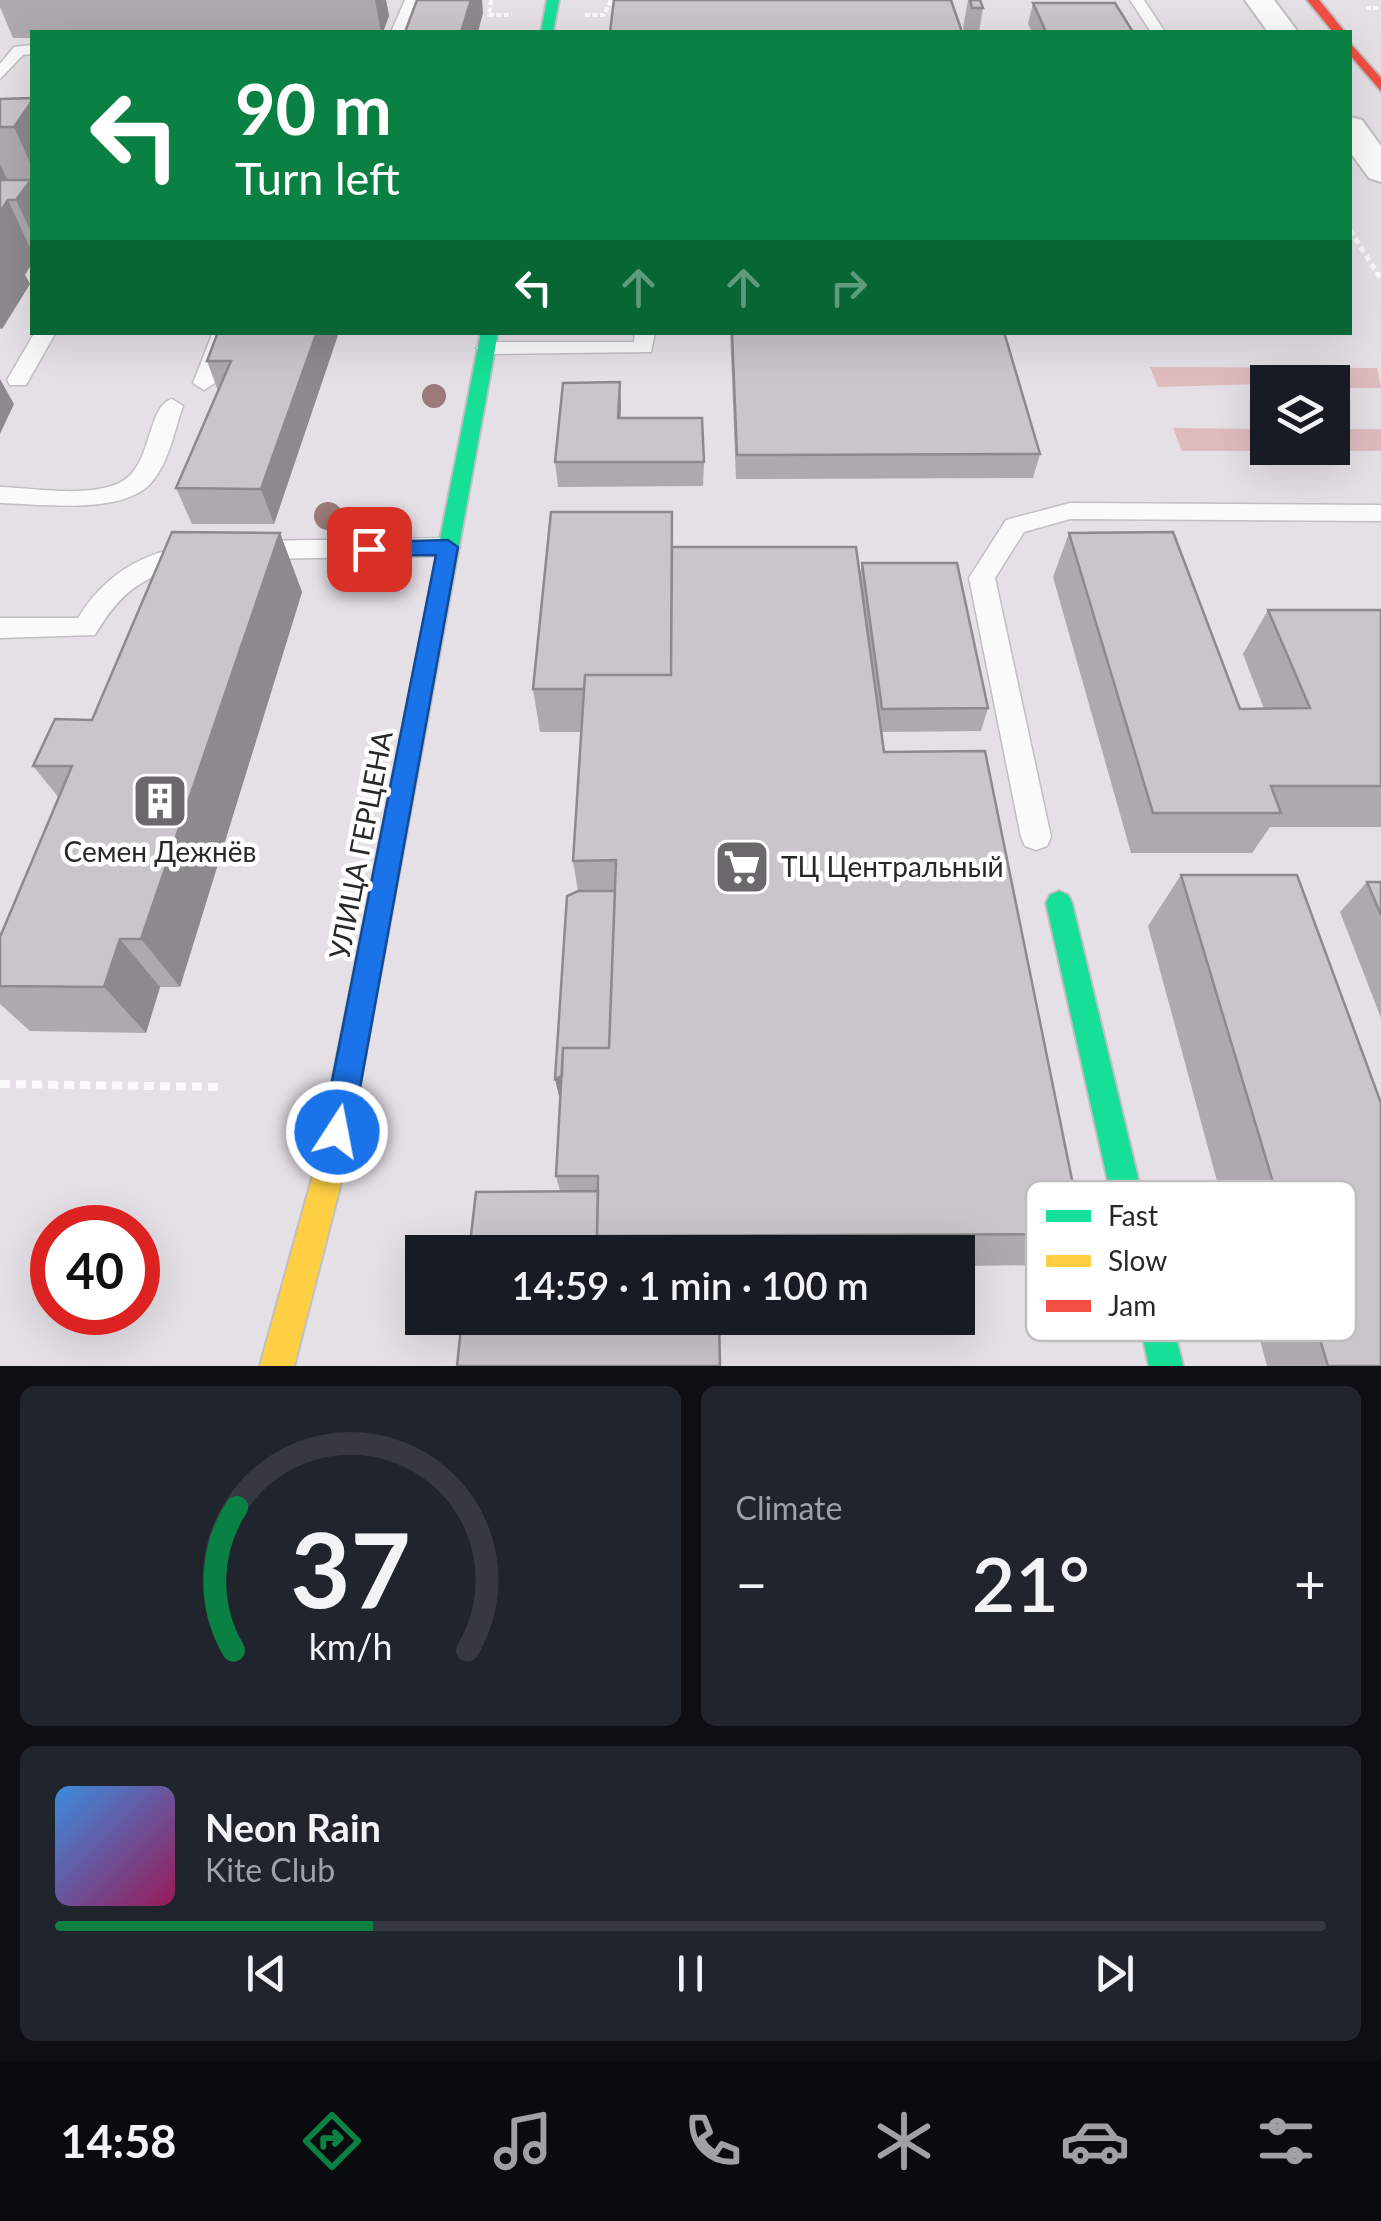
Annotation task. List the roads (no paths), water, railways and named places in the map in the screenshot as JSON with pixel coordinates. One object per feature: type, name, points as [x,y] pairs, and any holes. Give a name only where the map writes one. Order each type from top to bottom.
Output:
[{"type":"street","points":[[547,30],[553,0]]},
{"type":"street","points":[[1259,0],[1281,30]]},
{"type":"street","points":[[1313,0],[1337,30]]},
{"type":"street","points":[[1352,50],[1381,87]]},
{"type":"street","points":[[1352,131],[1381,171]]},
{"type":"street","name":"УЛИЦА ГЕРЦЕНА","points":[[277,1366],[306,1269],[329,1171],[489,340]]},
{"type":"street","points":[[1059,904],[1123,1181]]},
{"type":"street","points":[[294,1366],[306,1269]]},
{"type":"street","points":[[1160,1341],[1166,1366]]},
{"type":"lane","points":[[399,30],[412,0]]},
{"type":"lane","points":[[1137,0],[1157,30]]},
{"type":"lane","points":[[0,74],[19,50],[30,50]]},
{"type":"lane","points":[[18,380],[44,335]]},
{"type":"lane","points":[[204,383],[223,335]]},
{"type":"lane","points":[[489,340],[644,348],[645,335]]},
{"type":"lane","points":[[0,495],[106,495],[126,490],[142,479],[172,406]]},
{"type":"lane","points":[[1036,837],[982,578],[1015,526],[1070,511],[1381,514]]},
{"type":"lane","points":[[0,628],[86,628],[102,598],[142,566],[222,551],[448,547]]},
{"type":"place","name":"Семен Дежнёв","points":[[160,801]]},
{"type":"place","name":"ТЦ Центральный","points":[[742,867]]}]
